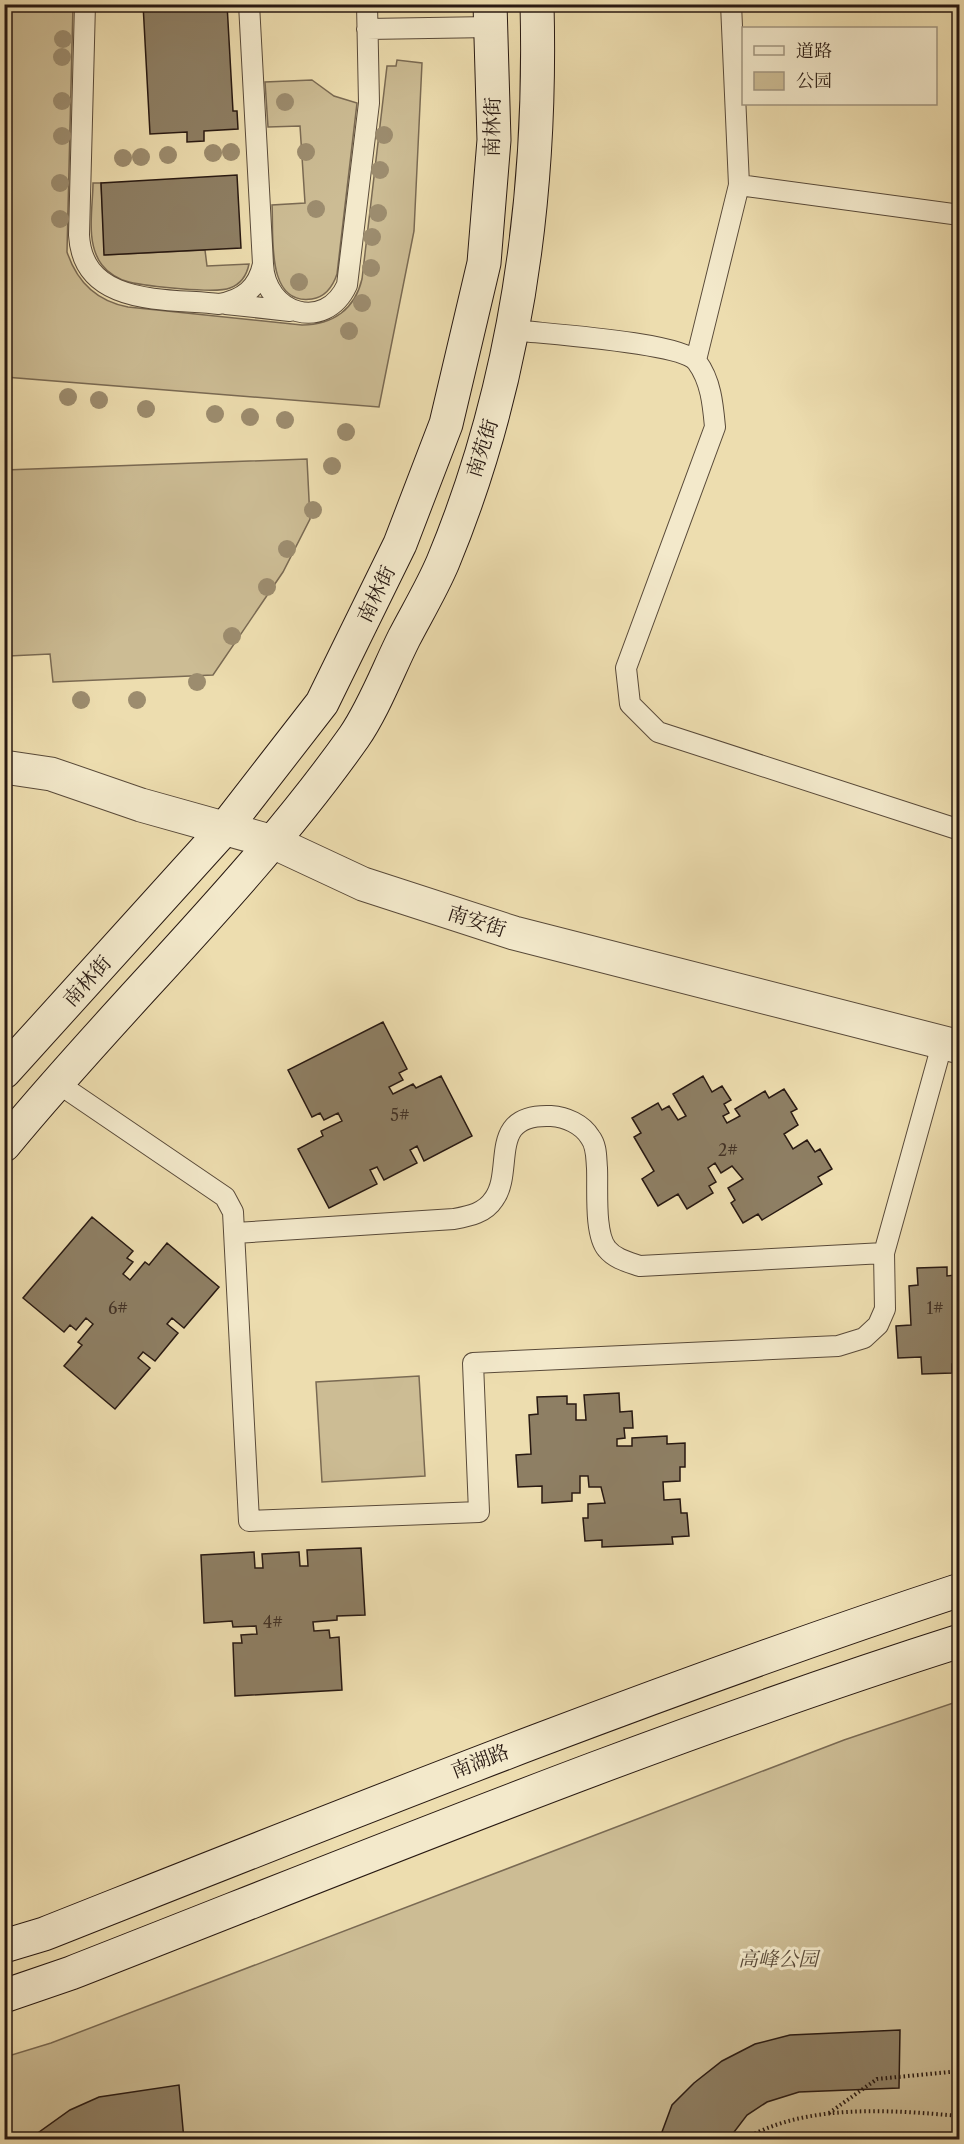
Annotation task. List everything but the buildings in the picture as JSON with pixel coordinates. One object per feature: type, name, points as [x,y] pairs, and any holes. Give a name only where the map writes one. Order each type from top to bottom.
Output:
[{"type":"main road","name":"南苑街","points":[[273,842],[356,734],[442,563],[487,435],[513,330],[524,262],[534,139],[537,4]]},
{"type":"main road","name":"南林街","points":[[4,1072],[225,828],[322,703],[400,544],[446,424],[484,262],[494,140],[491,16]]},
{"type":"main road","name":"南安街","points":[[4,767],[51,774],[141,805],[273,842],[363,884],[513,933],[951,1044]]},
{"type":"main road","points":[[4,1145],[56,1082],[273,842]]},
{"type":"main road","name":"南湖路","points":[[4,1946],[44,1934],[512,1749],[816,1637],[960,1590]]},
{"type":"main road","points":[[4,1995],[71,1973],[460,1821],[826,1683],[960,1641]]},
{"type":"lane","points":[[85,4],[79,235],[85,262],[96,278],[119,292],[301,312],[318,311],[332,304],[344,292],[349,277],[369,103],[367,4]]},
{"type":"lane","points":[[249,4],[264,280],[271,294],[285,307],[301,312]]},
{"type":"lane","points":[[731,4],[739,185],[696,360],[711,392],[715,427],[626,668],[630,704],[658,732],[960,830]]},
{"type":"lane","points":[[367,29],[491,16]]},
{"type":"lane","points":[[739,185],[960,214]]},
{"type":"lane","points":[[219,303],[233,301],[251,290],[263,264]]},
{"type":"lane","points":[[513,330],[668,347],[696,360]]},
{"type":"lane","points":[[56,1082],[225,1197],[233,1212],[249,1521],[479,1512],[473,1363],[838,1346],[864,1338],[878,1325],[885,1309],[884,1253],[951,1044]]},
{"type":"lane","points":[[235,1233],[454,1219],[484,1210],[495,1198],[501,1180],[502,1155],[507,1138],[516,1126],[531,1118],[549,1116],[577,1124],[590,1137],[596,1151],[599,1228],[606,1249],[621,1260],[639,1266],[884,1253]]},
{"type":"path","points":[[829,2113],[877,2079],[960,2071]]},
{"type":"path","points":[[743,2139],[765,2127],[829,2113],[920,2113],[960,2116]]},
{"type":"green space","points":[[4,5],[73,5],[67,252],[76,272],[89,288],[106,300],[128,307],[302,325],[323,322],[341,313],[354,299],[362,279],[387,66],[396,66],[397,60],[422,63],[414,231],[379,407],[5,377]]},
{"type":"green space","points":[[312,80],[334,96],[357,103],[337,274],[328,290],[312,299],[297,298],[286,291],[279,280],[275,266],[272,205],[305,203],[300,126],[268,127],[265,82]]},
{"type":"green space","points":[[93,183],[101,183],[105,255],[205,250],[207,266],[249,264],[245,275],[237,284],[222,290],[181,289],[138,284],[114,276],[102,265],[93,246],[91,225]]},
{"type":"green space","points":[[307,459],[310,519],[283,572],[213,675],[53,682],[50,654],[9,656],[4,590],[5,470]]},
{"type":"green space","points":[[419,1376],[425,1476],[322,1482],[316,1382]]},
{"type":"green space","name":"高峰公园","points":[[959,1701],[959,2139],[5,2140],[5,2057],[51,2043],[844,1740]]}]
